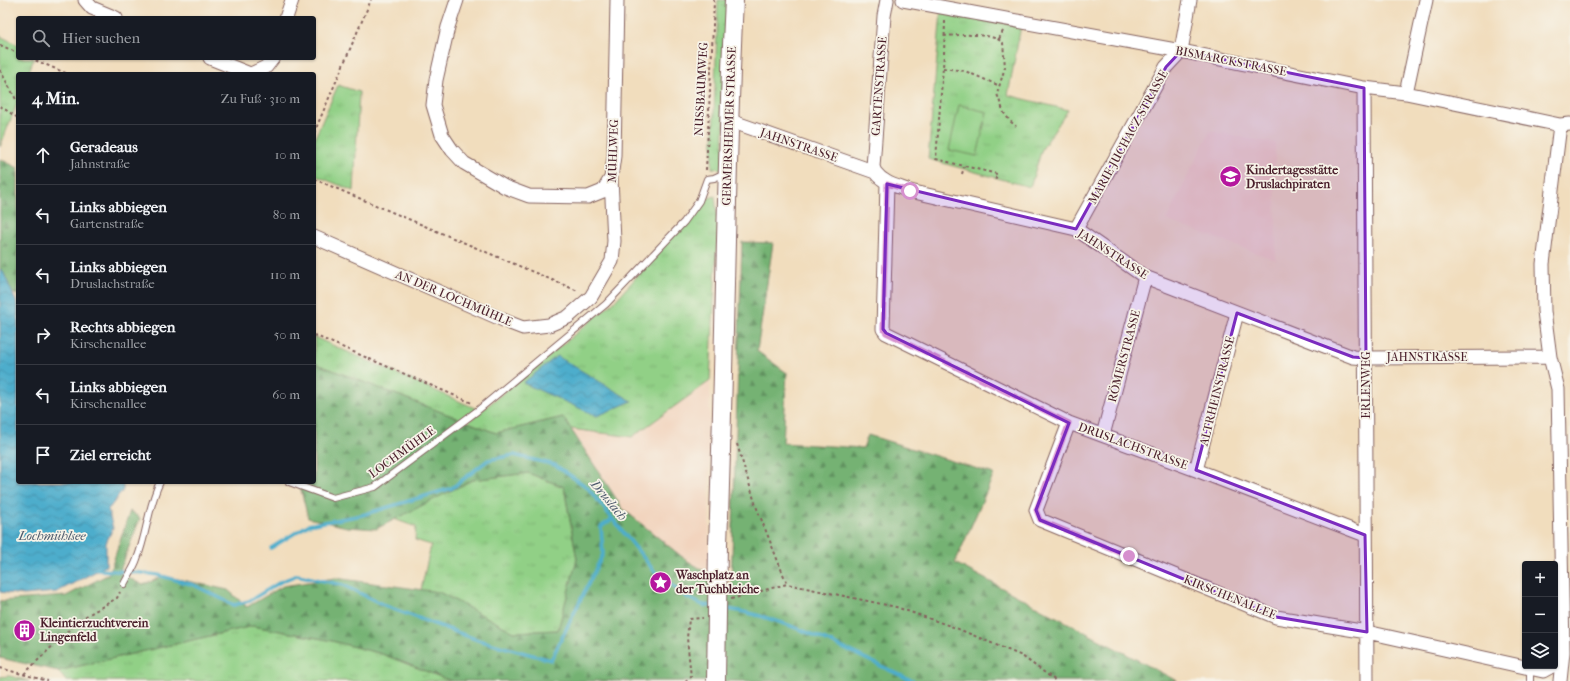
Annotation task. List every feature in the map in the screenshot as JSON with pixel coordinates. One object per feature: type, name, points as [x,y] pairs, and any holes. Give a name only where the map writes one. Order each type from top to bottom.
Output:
[{"type":"main road","name":"GERMERSHEIMER STRASSE","points":[[716,681],[728,120],[734,0]]},
{"type":"street","points":[[85,0],[92,8],[111,16]]},
{"type":"street","points":[[287,16],[292,0]]},
{"type":"street","points":[[457,0],[448,27],[436,80],[433,105],[442,135],[452,150],[464,163],[484,175],[505,187],[529,196],[588,197],[603,191],[611,178]]},
{"type":"street","name":"MÜHLWEG","points":[[591,297],[612,261],[614,241],[611,178],[614,156],[617,0]]},
{"type":"street","name":"GARTENSTRASSE","points":[[875,172],[873,167],[883,24],[887,0]]},
{"type":"street","name":"BISMARCKSTRASSE","points":[[903,0],[1182,51],[1364,88],[1406,93],[1565,125]]},
{"type":"street","points":[[1182,51],[1190,0]]},
{"type":"street","points":[[1406,93],[1426,0]]},
{"type":"street","name":"MARIE-JUCHACZ-STRASSE","points":[[1076,229],[1166,67],[1182,51]]},
{"type":"street","points":[[215,60],[245,72]]},
{"type":"street","points":[[255,72],[266,67],[271,60]]},
{"type":"street","name":"ERLENWEG","points":[[1364,88],[1366,358],[1365,535],[1367,681]]},
{"type":"street","name":"JAHNSTRASSE","points":[[728,120],[875,172],[887,184],[910,191],[1076,229],[1145,277],[1353,357],[1550,357]]},
{"type":"street","points":[[1560,681],[1563,652],[1558,389],[1550,357],[1544,311],[1543,264],[1565,125]]},
{"type":"street","name":"DRUSLACHSTRASSE","points":[[887,184],[883,329],[886,333],[1069,423],[1365,535]]},
{"type":"street","name":"AN DER LOCHMÜHLE","points":[[316,238],[523,328],[549,325],[568,317],[591,297]]},
{"type":"street","name":"RÖMERSTRASSE","points":[[1103,435],[1145,277]]},
{"type":"street","name":"ALTRHEINSTRASSE","points":[[1196,470],[1237,313]]},
{"type":"street","name":"KIRSCHENALLEE","points":[[1069,423],[1036,510],[1040,520],[1276,617],[1367,632],[1530,674],[1547,669]]},
{"type":"street","points":[[1558,659],[1563,652]]},
{"type":"lane","points":[[707,179],[714,178],[727,171]]},
{"type":"lane","name":"LOCHMÜHLE","points":[[294,484],[333,498],[375,487],[479,409],[606,304],[684,222],[699,201],[707,179]]},
{"type":"lane","points":[[125,582],[137,559],[159,484]]},
{"type":"path","points":[[316,128],[371,0]]},
{"type":"path","name":"NUSSBAUMWEG","points":[[707,179],[705,167],[714,0]]},
{"type":"path","points":[[945,8],[943,68],[936,159],[997,174],[995,182]]},
{"type":"path","points":[[944,36],[969,35],[999,39],[1003,43],[1005,67],[997,94],[1004,114],[1010,122],[1016,126]]},
{"type":"path","points":[[0,45],[16,52]]},
{"type":"path","points":[[35,60],[63,72]]},
{"type":"path","points":[[943,68],[965,71],[1000,86]]},
{"type":"path","points":[[0,70],[16,99]]},
{"type":"path","points":[[0,106],[16,117]]},
{"type":"path","points":[[962,174],[964,167]]},
{"type":"path","points":[[316,180],[591,297]]},
{"type":"path","points":[[316,336],[479,409]]},
{"type":"path","points":[[722,441],[736,442],[756,506],[787,584]]},
{"type":"path","points":[[24,674],[78,620],[117,598],[125,582]]},
{"type":"path","points":[[736,599],[787,584],[896,607],[936,621],[1022,656],[1056,681]]},
{"type":"path","points":[[685,681],[691,677],[687,638],[689,619],[704,618]]},
{"type":"path","points":[[0,668],[48,681]]},
{"type":"highlighted area","points":[[1181,51],[1364,88],[1366,358],[1353,357],[1237,313],[1196,470],[1365,535],[1367,632],[1276,617],[1040,520],[1036,510],[1069,423],[886,333],[883,329],[887,184],[1076,229],[1166,67]]},
{"type":"shaded area","name":"Kindertagesstätte Druslachpiraten","points":[[1210,131],[1275,143],[1276,260],[1166,220]]},
{"type":"shaded area","points":[[710,381],[709,574],[686,560],[623,509],[571,429],[632,437]]},
{"type":"green space","points":[[718,0],[727,0],[723,169],[712,168]]},
{"type":"green space","points":[[941,12],[1021,26],[1008,95],[1068,110],[1042,149],[1030,187],[928,159]]},
{"type":"green space","points":[[0,36],[16,44],[16,60],[33,60],[29,72],[16,72],[16,106],[0,147]]},
{"type":"green space","points":[[338,85],[359,92],[354,191],[316,176],[316,135]]},
{"type":"green space","points":[[959,105],[987,112],[977,156],[949,150]]},
{"type":"green space","points":[[0,159],[16,167],[16,294],[12,293],[3,271],[0,269]]},
{"type":"green space","points":[[715,196],[718,223],[710,381],[632,437],[571,429],[563,417],[496,433],[468,422],[614,302],[706,199]]},
{"type":"green space","points":[[742,242],[773,243],[757,351],[787,373],[783,443],[863,448],[868,435],[994,474],[955,563],[1177,681],[451,681],[382,654],[328,640],[253,626],[58,671],[0,658],[0,601],[66,596],[109,574],[130,511],[140,518],[119,573],[143,585],[164,576],[228,590],[247,607],[283,586],[335,578],[439,592],[514,632],[558,630],[577,559],[564,487],[528,473],[472,480],[376,529],[347,527],[308,518],[300,484],[316,484],[316,364],[496,433],[563,417],[623,509],[686,560],[731,587]]},
{"type":"green space","points":[[316,338],[477,409],[462,420],[316,364]]},
{"type":"green space","points":[[528,473],[564,487],[577,559],[558,630],[514,632],[439,592],[421,590],[431,545],[415,540],[416,527],[394,519],[472,480]]},
{"type":"green space","points":[[253,626],[328,640],[382,654],[451,681],[66,681],[58,671]]},
{"type":"green space","points":[[9,676],[29,681],[0,681],[0,677]]},
{"type":"water","name":"Lochmühlsee","points":[[0,269],[3,271],[16,301],[16,484],[123,484],[123,490],[108,510],[113,528],[106,543],[106,566],[57,592],[24,595],[0,592]]},
{"type":"water","points":[[557,356],[632,401],[597,416],[523,383]]},
{"type":"waterway","name":"Druslach","points":[[271,548],[308,525],[362,515],[452,488],[488,460],[514,455],[555,465],[587,487],[655,572],[688,598],[703,605],[711,606]]},
{"type":"waterway","points":[[98,570],[158,575],[194,585],[234,605],[249,601],[282,581],[297,575],[343,585],[388,607],[478,640],[551,660],[603,554],[601,527],[612,519]]},
{"type":"waterway","name":"Druslach","points":[[721,608],[746,612],[795,627],[913,681]]},
{"type":"place","name":"Kindertagesstätte Druslachpiraten","points":[[1231,177]]},
{"type":"place","name":"Waschplatz an der Tuchbleiche","points":[[661,582]]},
{"type":"place","name":"Kleintierzuchtverein Lingenfeld","points":[[25,630]]},
{"type":"route","points":[[910,191],[887,184],[883,329],[886,333],[1069,423],[1036,510],[1040,520],[1129,556]]}]
